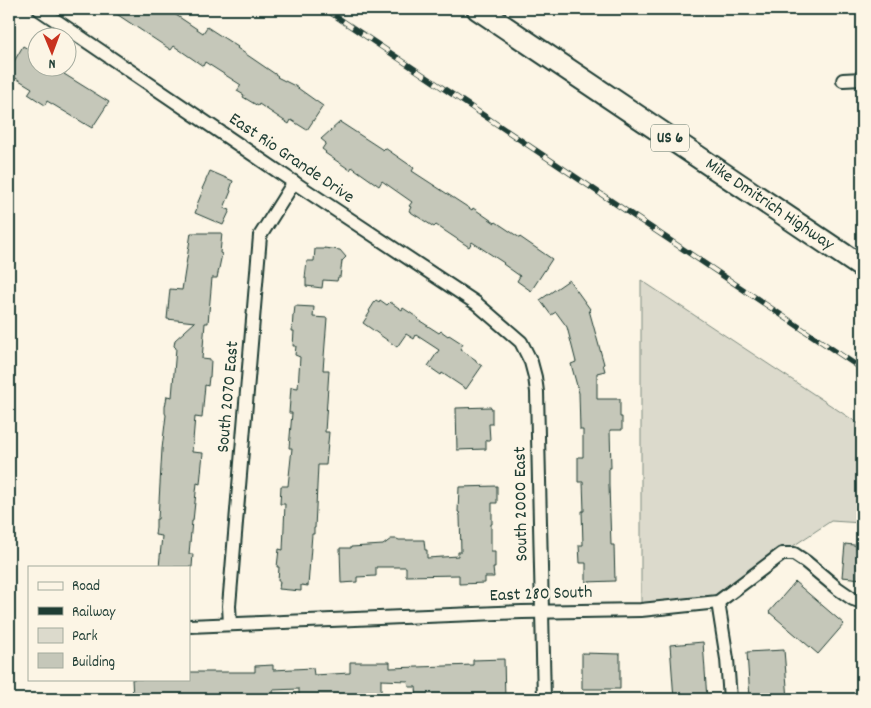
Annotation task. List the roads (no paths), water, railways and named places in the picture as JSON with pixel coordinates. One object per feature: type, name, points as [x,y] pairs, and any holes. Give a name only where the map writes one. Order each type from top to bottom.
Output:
[{"type":"highway","name":"Mike Dmitrich Highway","points":[[478,9],[862,267]]},
{"type":"street","name":"East Rio Grande Drive","points":[[39,9],[476,304],[521,342]]},
{"type":"street","points":[[843,80],[862,80]]},
{"type":"street","name":"South 2070 East","points":[[230,624],[229,606],[260,236],[294,182]]},
{"type":"street","name":"South 2000 East","points":[[521,342],[531,362],[537,392],[544,699]]},
{"type":"street","points":[[730,699],[727,659],[718,602],[782,554],[794,554],[837,588],[862,602]]},
{"type":"street","name":"East 280 South","points":[[190,626],[542,612],[641,610],[718,602]]},
{"type":"railway","points":[[325,9],[862,369]]}]
